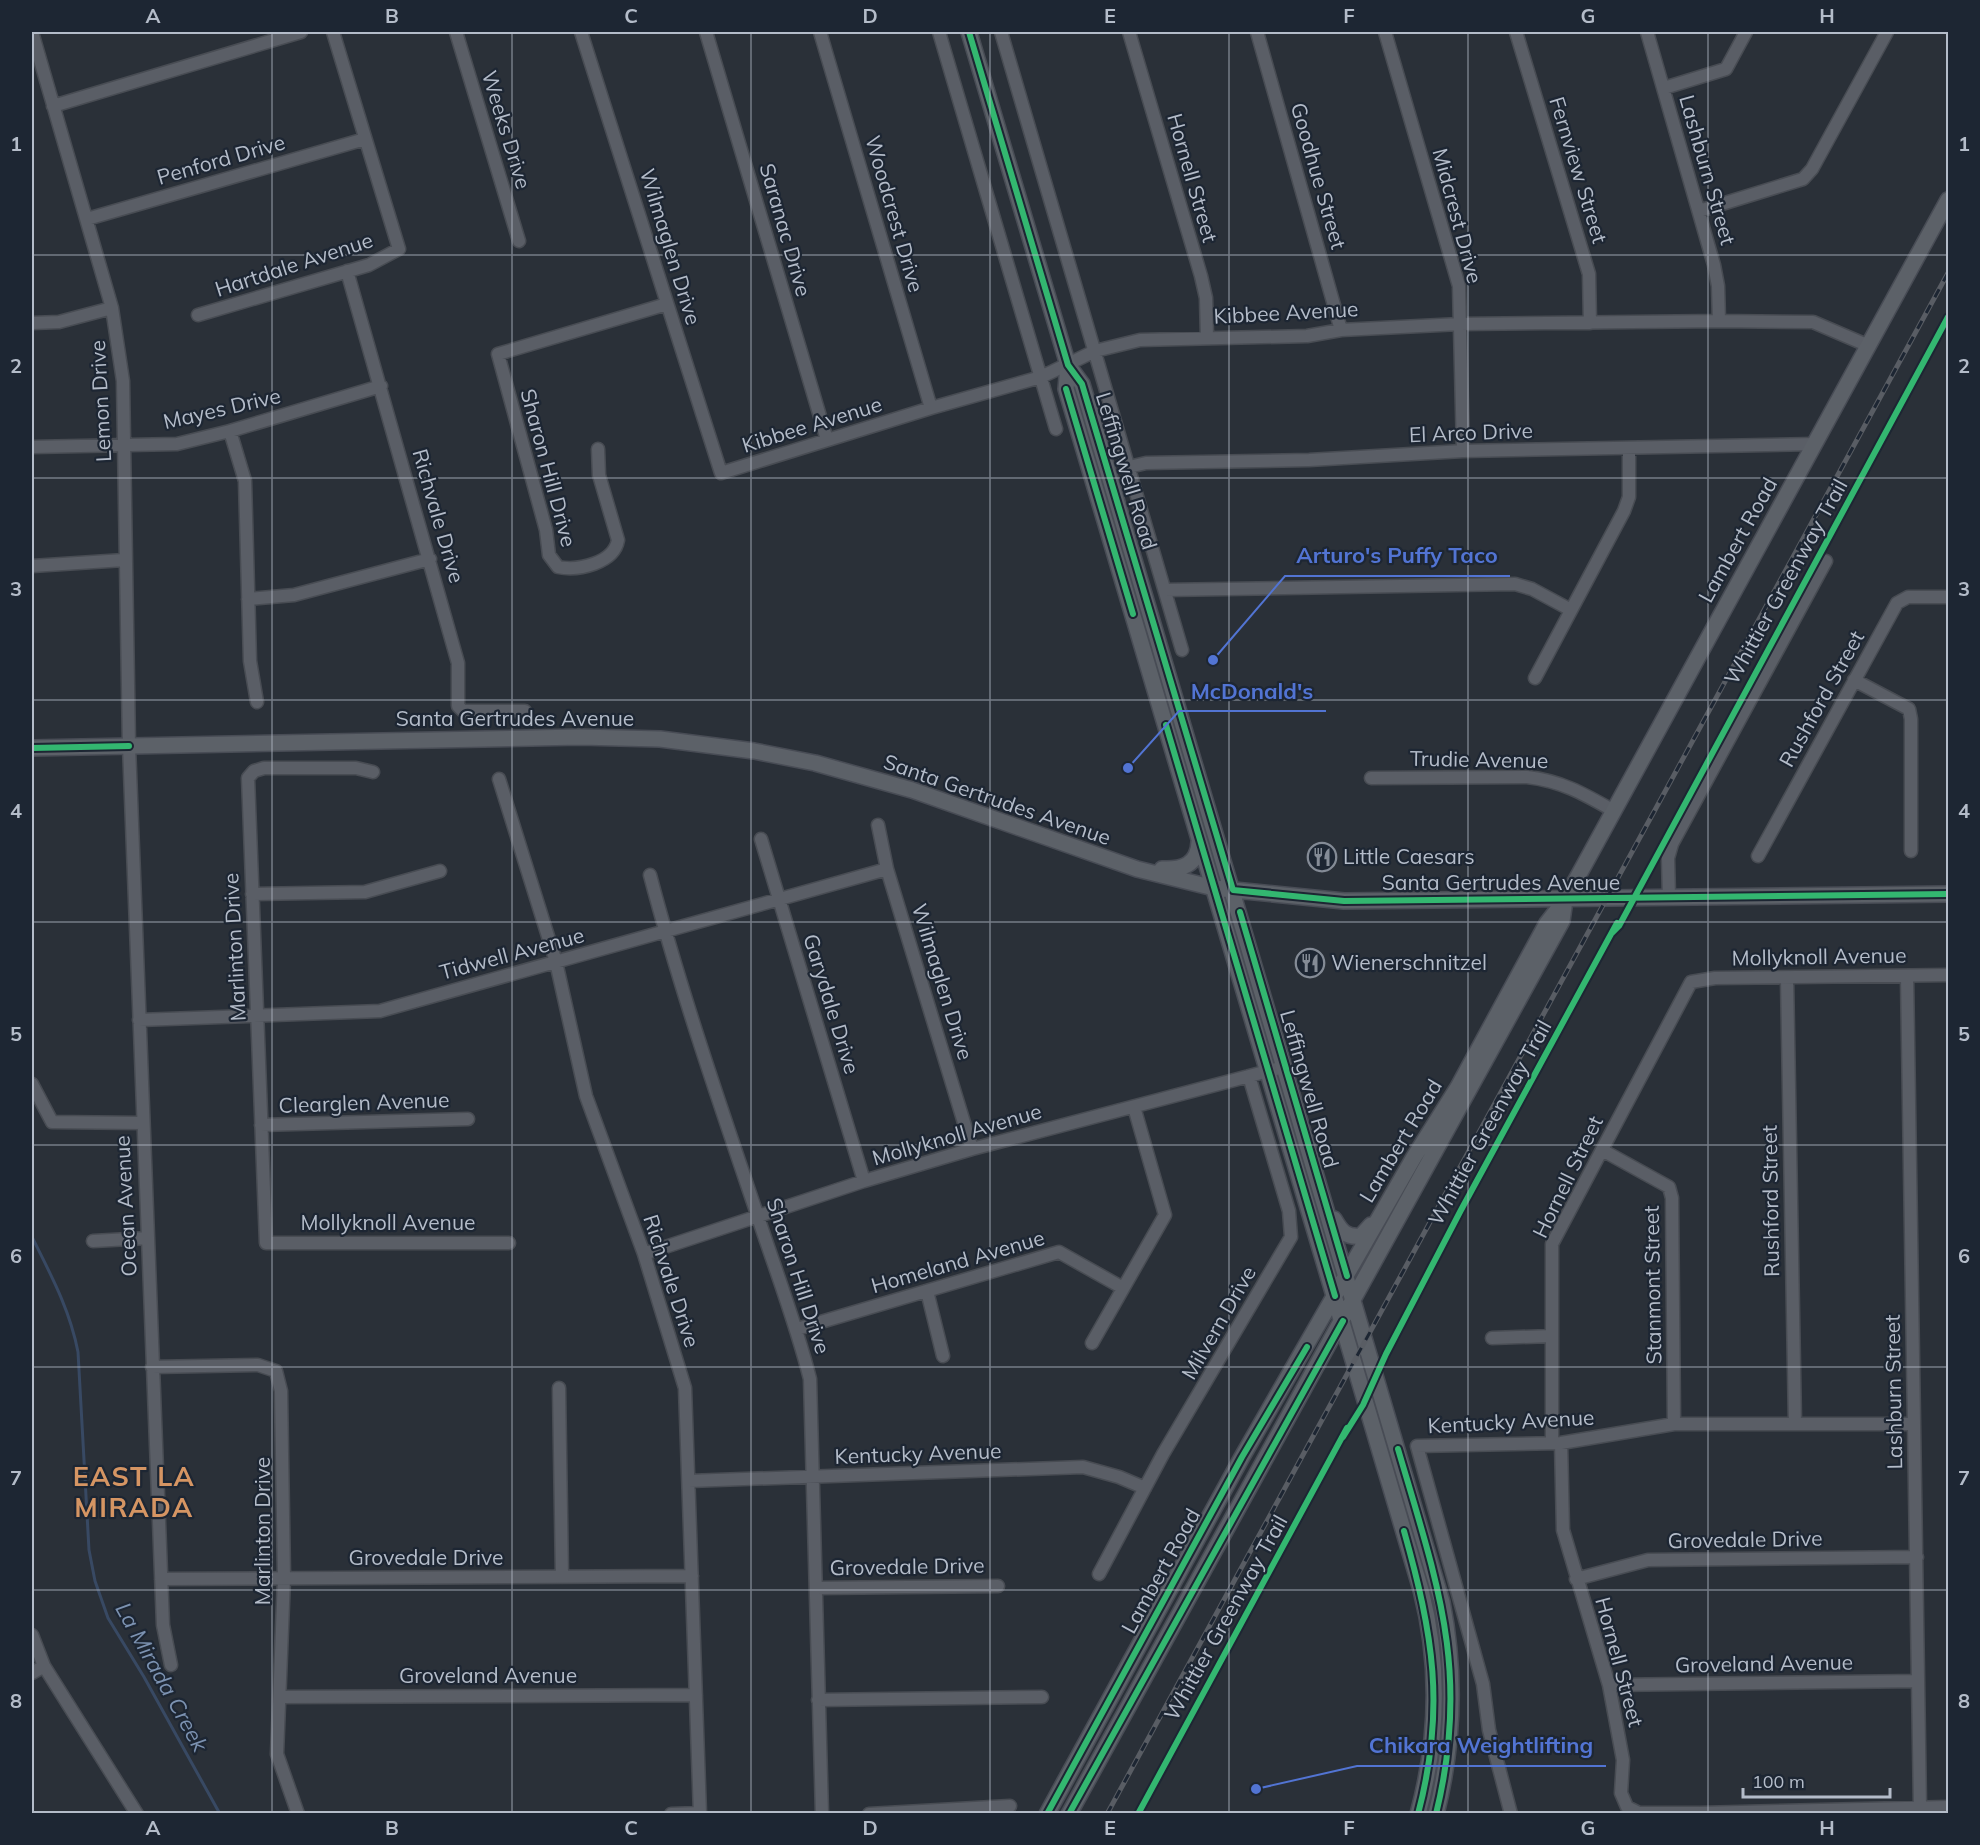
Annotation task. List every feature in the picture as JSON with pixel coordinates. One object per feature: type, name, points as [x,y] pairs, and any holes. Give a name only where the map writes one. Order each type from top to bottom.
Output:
[{"type":"main road","name":"Leffingwell Road","points":[[969,32],[1068,365],[1082,384],[1434,1569],[1445,1618],[1450,1656],[1451,1720],[1445,1774],[1436,1814]]},
{"type":"main road","name":"Lambert Road","points":[[1047,1814],[1242,1457],[1392,1195],[1458,1087],[1546,923],[1565,900],[1948,200]]},
{"type":"main road","name":"Leffingwell Road","points":[[1068,365],[1066,388],[1421,1590],[1432,1649],[1433,1727],[1427,1774],[1418,1814]]},
{"type":"main road","name":"Santa Gertrudes Avenue","points":[[32,748],[580,737],[660,739],[754,750],[912,790],[1137,869],[1214,888],[1344,901],[1948,894]]},
{"type":"main road","points":[[1137,869],[1172,870],[1186,867],[1197,854],[1198,833]]},
{"type":"main road","name":"Lambert Road","points":[[1069,1814],[1563,921],[1565,900]]},
{"type":"main road","points":[[1326,1203],[1342,1232],[1355,1237],[1366,1233],[1392,1195]]},
{"type":"main road","points":[[1302,1394],[1331,1359],[1338,1354],[1353,1356]]},
{"type":"street","name":"Lemon Drive","points":[[32,32],[112,308],[123,381],[124,560],[129,746]]},
{"type":"street","points":[[53,106],[301,32]]},
{"type":"street","points":[[333,32],[365,139]]},
{"type":"street","name":"Weeks Drive","points":[[456,32],[519,241]]},
{"type":"street","name":"Wilmaglen Drive","points":[[581,32],[721,473]]},
{"type":"street","name":"Saranac Drive","points":[[706,32],[826,440]]},
{"type":"street","name":"Woodcrest Drive","points":[[820,32],[931,408]]},
{"type":"street","points":[[939,32],[1056,429]]},
{"type":"street","name":"Leffingwell Road","points":[[1001,32],[1182,650]]},
{"type":"street","name":"Hornell Street","points":[[1129,32],[1201,276],[1206,298],[1207,336]]},
{"type":"street","name":"Goodhue Street","points":[[1257,32],[1341,330]]},
{"type":"street","name":"Midcrest Drive","points":[[1385,32],[1459,286],[1463,451]]},
{"type":"street","name":"Fernview Street","points":[[1516,32],[1589,274],[1590,323]]},
{"type":"street","name":"Lashburn Street","points":[[1647,32],[1699,211],[1718,286],[1719,321]]},
{"type":"street","points":[[1664,88],[1726,69],[1746,32]]},
{"type":"street","points":[[1699,211],[1803,179],[1812,169],[1887,32]]},
{"type":"street","name":"Penford Drive","points":[[87,219],[365,139]]},
{"type":"street","name":"Hartdale Avenue","points":[[198,315],[369,265],[399,249],[365,139]]},
{"type":"street","name":"Richvale Drive","points":[[347,271],[458,663],[458,706],[463,711],[472,712],[525,711]]},
{"type":"street","name":"Sharon Hill Drive","points":[[598,449],[599,475],[618,540],[617,550],[609,558],[570,569],[558,567],[549,555],[546,530],[498,354],[667,304]]},
{"type":"street","points":[[32,323],[59,322],[112,308]]},
{"type":"street","name":"Kibbee Avenue","points":[[721,473],[931,408],[1041,377],[1095,351],[1140,340],[1207,336],[1307,336],[1341,330],[1460,324],[1719,321],[1813,322],[1869,346]]},
{"type":"street","name":"Mayes Drive","points":[[32,447],[177,444],[230,431],[381,386]]},
{"type":"street","points":[[230,431],[245,481],[251,681],[257,702]]},
{"type":"street","name":"El Arco Drive","points":[[1129,467],[1146,463],[1309,460],[1463,451],[1815,444]]},
{"type":"street","points":[[1535,678],[1629,497],[1629,448]]},
{"type":"street","points":[[248,599],[294,595],[430,559]]},
{"type":"street","points":[[32,566],[124,560]]},
{"type":"street","points":[[1669,898],[1668,858],[1672,844],[1826,561]]},
{"type":"street","points":[[1165,590],[1515,584],[1532,589],[1571,610]]},
{"type":"street","name":"Rushford Street","points":[[1758,856],[1897,603],[1908,597],[1948,597]]},
{"type":"street","points":[[1854,680],[1909,709],[1911,719],[1911,851]]},
{"type":"street","name":"Ocean Avenue","points":[[129,746],[163,1626],[171,1665]]},
{"type":"street","name":"Marlinton Drive","points":[[266,1243],[249,778],[254,771],[264,768],[356,768],[373,772]]},
{"type":"street","name":"Trudie Avenue","points":[[1371,778],[1527,777],[1552,780],[1571,787],[1614,811]]},
{"type":"street","name":"Richvale Drive","points":[[499,779],[556,962],[586,1096],[644,1254],[685,1388],[700,1813]]},
{"type":"street","name":"Wilmaglen Drive","points":[[879,825],[887,869],[972,1149]]},
{"type":"street","name":"Garydale Drive","points":[[761,839],[864,1181]]},
{"type":"street","name":"Tidwell Avenue","points":[[139,1020],[380,1011],[666,933],[779,897],[887,869]]},
{"type":"street","points":[[252,894],[365,892],[440,871]]},
{"type":"street","name":"Sharon Hill Drive","points":[[650,874],[666,933],[757,1215],[797,1329],[810,1379],[822,1814]]},
{"type":"street","name":"Mollyknoll Avenue","points":[[1691,982],[1715,978],[1948,975]]},
{"type":"street","name":"Lashburn Street","points":[[1907,976],[1920,1808]]},
{"type":"street","name":"Rushford Street","points":[[1786,978],[1795,1424]]},
{"type":"street","name":"Hornell Street","points":[[1639,1812],[1627,1807],[1621,1792],[1623,1760],[1609,1685],[1563,1530],[1552,1336],[1552,1244],[1691,982]]},
{"type":"street","name":"Mollyknoll Avenue","points":[[644,1254],[757,1215],[972,1149],[1285,1066]]},
{"type":"street","name":"Milvern Drive","points":[[1099,1574],[1145,1488],[1291,1237],[1289,1211],[1249,1076]]},
{"type":"street","points":[[32,1084],[52,1122],[142,1123]]},
{"type":"street","points":[[1092,1343],[1165,1215],[1134,1107]]},
{"type":"street","name":"Clearglen Avenue","points":[[261,1125],[468,1119]]},
{"type":"street","name":"Stanmont Street","points":[[1602,1150],[1670,1186],[1674,1424]]},
{"type":"street","points":[[93,1241],[148,1238]]},
{"type":"street","name":"Mollyknoll Avenue","points":[[266,1243],[509,1243]]},
{"type":"street","name":"Homeland Avenue","points":[[797,1329],[1059,1252],[1123,1288]]},
{"type":"street","points":[[927,1291],[943,1356]]},
{"type":"street","points":[[1492,1338],[1552,1336]]},
{"type":"street","name":"Marlinton Drive","points":[[152,1366],[258,1365],[276,1371],[281,1391],[284,1578],[278,1754],[298,1814]]},
{"type":"street","points":[[559,1388],[562,1577]]},
{"type":"street","name":"Kentucky Avenue","points":[[1511,1814],[1489,1730],[1483,1684],[1417,1446],[1557,1443],[1674,1424],[1914,1424]]},
{"type":"street","name":"Kentucky Avenue","points":[[689,1481],[1083,1467],[1119,1477],[1145,1488]]},
{"type":"street","name":"Grovedale Drive","points":[[1576,1579],[1647,1560],[1917,1557]]},
{"type":"street","name":"Grovedale Drive","points":[[161,1578],[692,1576]]},
{"type":"street","name":"Grovedale Drive","points":[[816,1588],[998,1586]]},
{"type":"street","points":[[32,1635],[44,1666],[137,1814]]},
{"type":"street","points":[[32,1673],[44,1666]]},
{"type":"street","name":"Groveland Avenue","points":[[1609,1685],[1918,1681]]},
{"type":"street","name":"Groveland Avenue","points":[[280,1697],[696,1695]]},
{"type":"street","points":[[818,1700],[1042,1696]]},
{"type":"street","points":[[869,1814],[1010,1806]]},
{"type":"street","points":[[1639,1812],[1948,1807]]},
{"type":"street","points":[[671,1814],[700,1813]]},
{"type":"waterway","name":"La Mirada Creek","points":[[32,1237],[65,1307],[78,1352],[89,1550],[95,1581],[108,1618],[144,1677],[220,1814]]},
{"type":"railway","points":[[1107,1814],[1948,273]]},
{"type":"cycle path","points":[[969,32],[1068,365],[1082,384],[1233,890],[1344,901],[1948,894]]},
{"type":"cycle path","name":"Whittier Greenway Trail","points":[[1612,933],[1619,926],[1948,317]]},
{"type":"cycle path","points":[[1066,389],[1133,614]]},
{"type":"cycle path","points":[[1166,725],[1335,1296]]},
{"type":"cycle path","points":[[32,748],[129,746]]},
{"type":"cycle path","points":[[1240,912],[1347,1276]]},
{"type":"cycle path","name":"Whittier Greenway Trail","points":[[1343,1437],[1363,1405],[1386,1354],[1461,1210],[1617,923]]},
{"type":"cycle path","points":[[1069,1814],[1343,1321]]},
{"type":"cycle path","points":[[1047,1814],[1242,1457],[1307,1347]]},
{"type":"cycle path","name":"Whittier Greenway Trail","points":[[1138,1814],[1347,1428]]},
{"type":"cycle path","points":[[1398,1449],[1436,1585],[1445,1628],[1450,1671],[1450,1716],[1446,1763],[1436,1814]]},
{"type":"cycle path","points":[[1404,1531],[1429,1638],[1434,1705],[1427,1776],[1418,1814]]},
{"type":"place","name":"Arturo's Puffy Taco","points":[[1213,660]]},
{"type":"place","name":"McDonald's","points":[[1128,768]]},
{"type":"place","name":"Little Caesars","points":[[1322,857]]},
{"type":"place","name":"Wienerschnitzel","points":[[1310,963]]},
{"type":"place","name":"Chikara Weightlifting","points":[[1256,1789]]},
{"type":"district","name":"EAST LA MIRADA","points":[[134,1492]]}]
